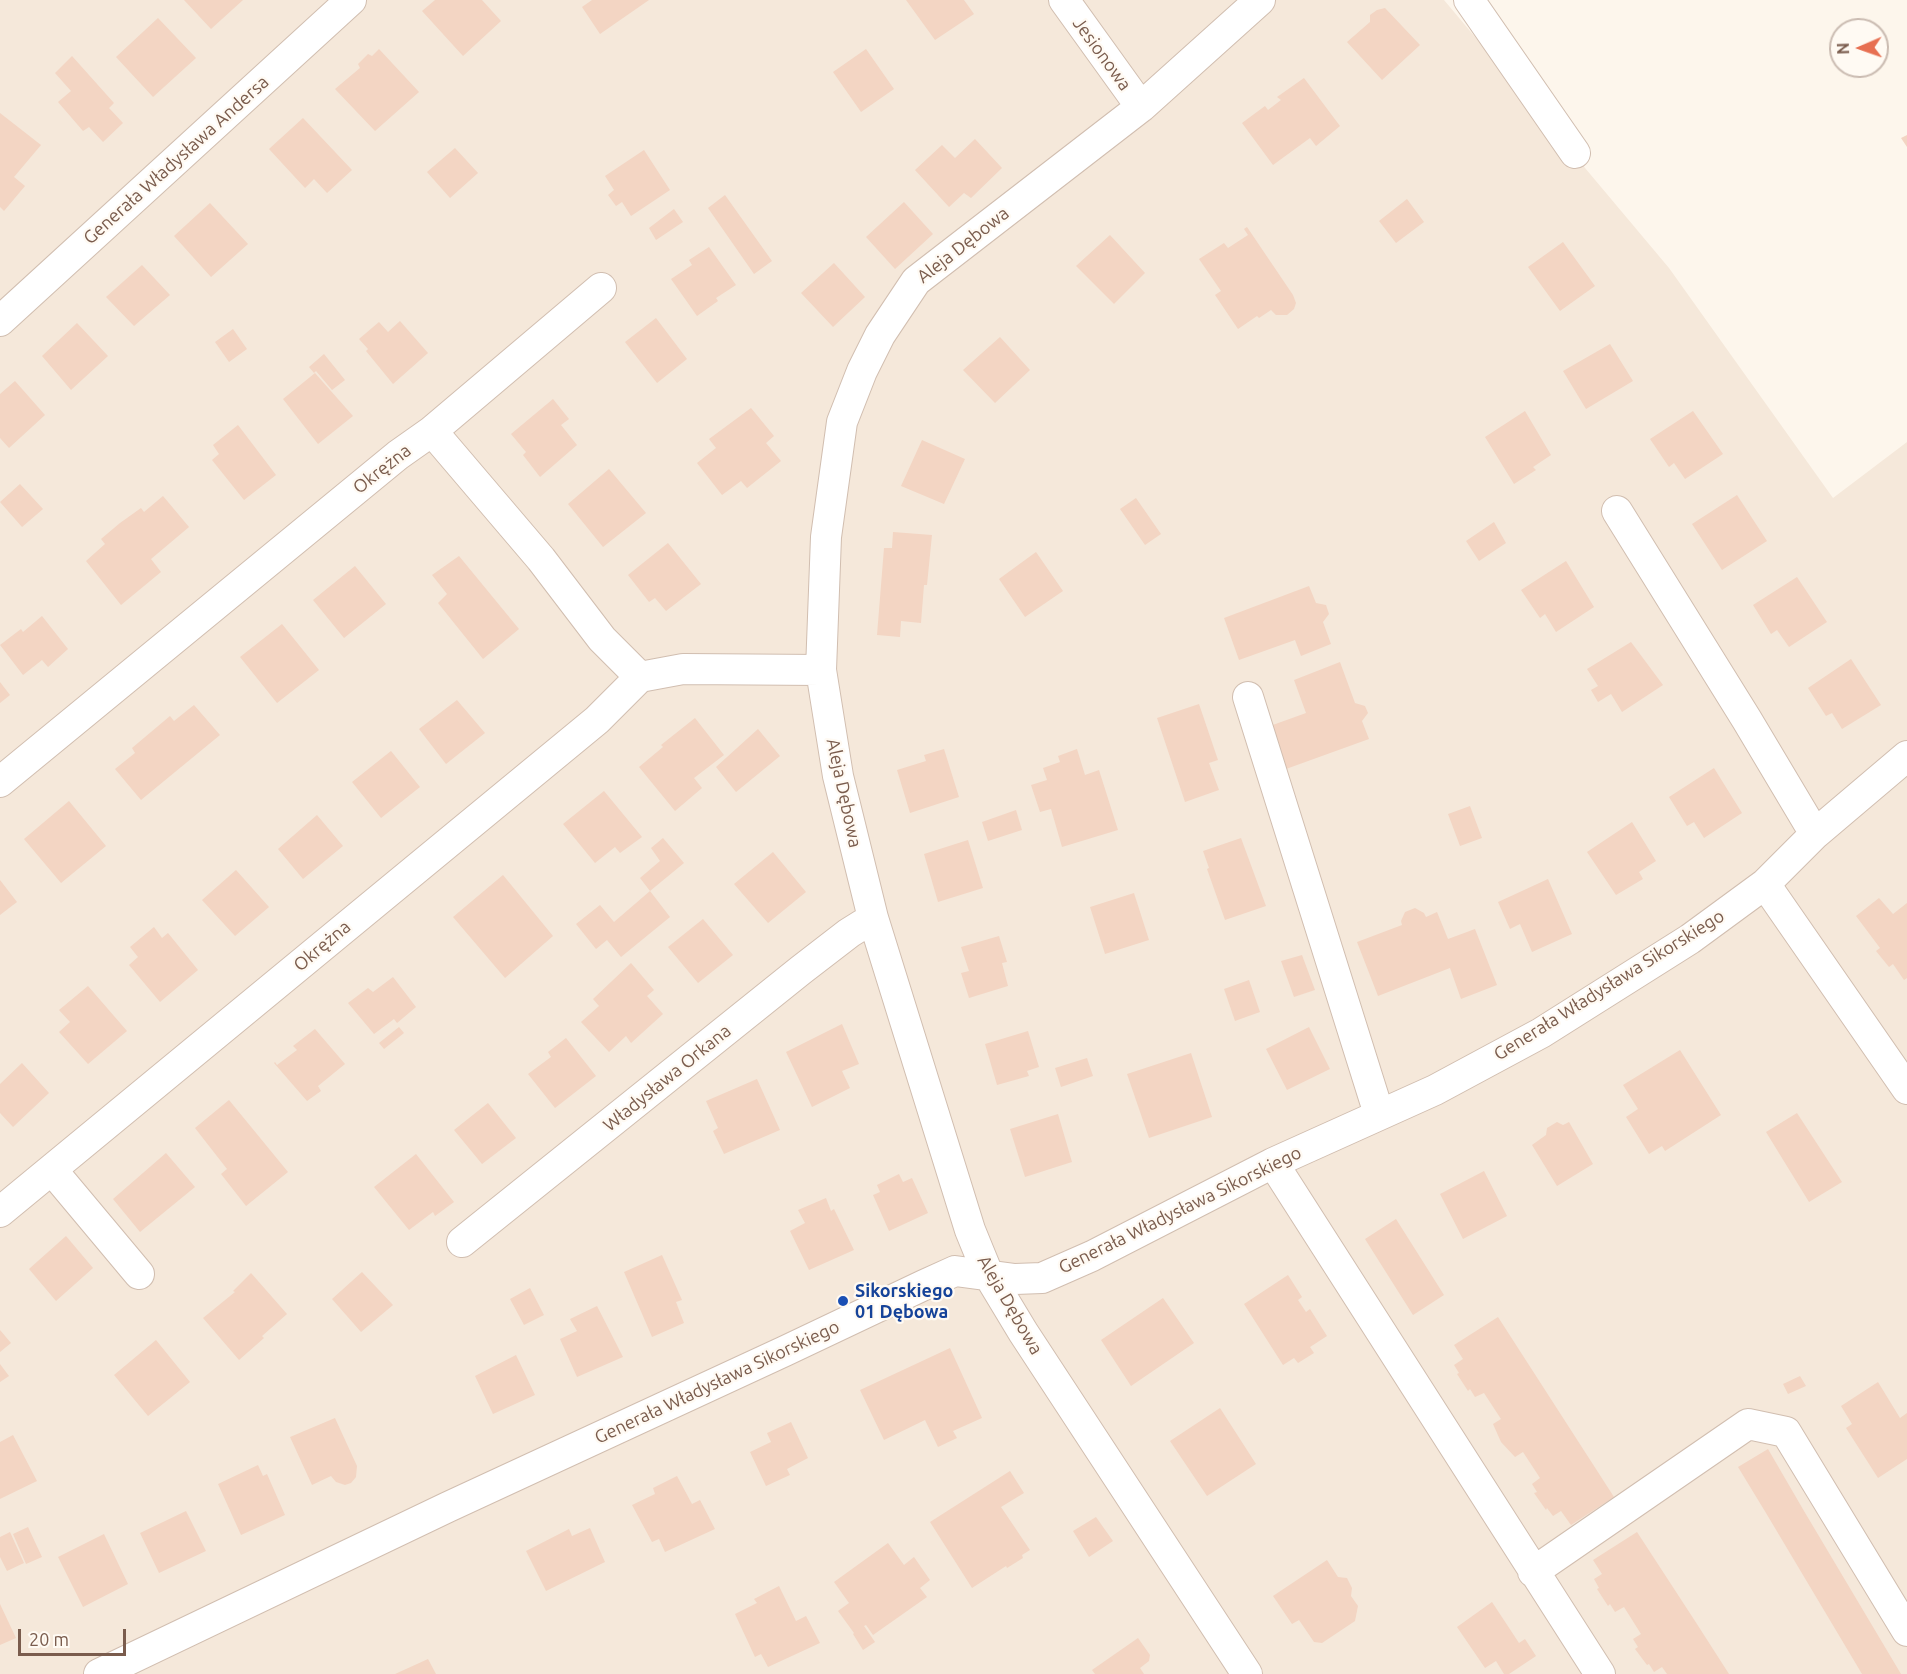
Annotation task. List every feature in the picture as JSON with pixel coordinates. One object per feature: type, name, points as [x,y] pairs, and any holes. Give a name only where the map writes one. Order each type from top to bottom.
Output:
[{"type":"street","name":"Generała Władysława Andersa","points":[[0,321],[351,0]]},
{"type":"street","name":"Jesionowa","points":[[1064,0],[1141,107]]},
{"type":"street","name":"Aleja Dębowa","points":[[1247,1674],[1029,1342],[988,1274],[970,1230],[873,918],[838,776],[821,670],[826,537],[842,422],[862,371],[880,335],[915,281],[1141,107],[1260,0]]},
{"type":"street","points":[[1469,0],[1575,153]]},
{"type":"street","name":"Okrężna","points":[[0,782],[380,470],[432,431],[601,288]]},
{"type":"street","points":[[432,431],[541,559],[602,639],[640,677],[683,669],[821,670]]},
{"type":"street","points":[[1617,510],[1815,834]]},
{"type":"street","name":"Okrężna","points":[[0,1212],[597,720],[640,677]]},
{"type":"street","points":[[1248,697],[1379,1114]]},
{"type":"street","name":"Generała Władysława Sikorskiego","points":[[99,1674],[448,1507],[956,1271],[1015,1279],[1042,1278],[1092,1256],[1273,1163],[1435,1090],[1541,1033],[1690,939],[1765,884],[1815,834],[1907,756]]},
{"type":"street","points":[[1765,884],[1907,1089]]},
{"type":"street","name":"Władysława Orkana","points":[[462,1242],[801,970],[849,933],[873,918]]},
{"type":"street","points":[[1273,1163],[1600,1674]]},
{"type":"street","points":[[52,1170],[139,1274]]},
{"type":"street","points":[[1533,1572],[1748,1424],[1786,1432],[1907,1631]]},
{"type":"shaded area","points":[[0,0],[1444,0],[1669,268],[1833,498],[1907,442],[1907,1674],[0,1674]]},
{"type":"building","points":[[184,0],[243,0],[211,29]]},
{"type":"building","points":[[435,0],[482,0],[501,21],[463,56],[422,11]]},
{"type":"building","points":[[592,0],[649,0],[600,34],[582,7]]},
{"type":"building","points":[[906,0],[964,0],[974,14],[935,40]]},
{"type":"building","points":[[1385,8],[1420,45],[1382,80],[1347,42],[1370,22],[1370,15]]},
{"type":"building","points":[[158,18],[196,58],[153,97],[116,57]]},
{"type":"building","points":[[379,49],[419,92],[375,131],[335,89],[360,68],[358,64],[368,54],[372,56]]},
{"type":"building","points":[[866,49],[894,89],[861,112],[833,72]]},
{"type":"building","points":[[72,56],[114,103],[109,108],[123,123],[103,142],[89,127],[83,131],[58,102],[71,91],[55,73]]},
{"type":"building","points":[[1304,78],[1340,126],[1316,146],[1310,138],[1273,165],[1242,123],[1265,106],[1268,110],[1281,100],[1277,97]]},
{"type":"building","points":[[0,113],[41,145],[14,177],[25,186],[4,211],[0,207]]},
{"type":"building","points":[[303,118],[352,170],[327,193],[314,179],[305,188],[269,149]]},
{"type":"building","points":[[1907,135],[1907,147],[1901,138]]},
{"type":"building","points":[[975,139],[1002,168],[971,198],[964,193],[949,207],[915,170],[942,145],[955,158]]},
{"type":"building","points":[[455,148],[478,173],[450,198],[427,172]]},
{"type":"building","points":[[644,150],[670,190],[631,216],[622,202],[616,206],[608,195],[614,190],[605,176]]},
{"type":"building","points":[[725,195],[772,261],[754,274],[708,208]]},
{"type":"building","points":[[1407,199],[1424,222],[1396,243],[1379,221]]},
{"type":"building","points":[[904,202],[933,234],[895,269],[866,237]]},
{"type":"building","points":[[210,203],[248,244],[211,277],[174,236]]},
{"type":"building","points":[[674,209],[683,222],[656,240],[649,228]]},
{"type":"building","points":[[1247,227],[1293,295],[1296,303],[1294,309],[1287,315],[1276,315],[1271,310],[1238,329],[1215,295],[1221,291],[1199,259],[1224,243],[1228,248],[1248,235],[1244,229]]},
{"type":"building","points":[[1110,235],[1145,273],[1114,304],[1076,266]]},
{"type":"building","points":[[1563,242],[1595,286],[1560,311],[1528,267]]},
{"type":"building","points":[[709,247],[736,285],[716,298],[718,301],[697,316],[671,279],[692,265],[689,260]]},
{"type":"building","points":[[834,263],[865,297],[833,327],[801,293]]},
{"type":"building","points":[[142,265],[170,295],[134,326],[106,297]]},
{"type":"building","points":[[656,318],[687,359],[657,383],[625,342]]},
{"type":"building","points":[[400,321],[428,353],[393,384],[359,339],[379,322],[388,332]]},
{"type":"building","points":[[77,323],[108,356],[71,390],[42,356]]},
{"type":"building","points":[[233,329],[247,349],[229,362],[215,342]]},
{"type":"building","points":[[1000,337],[1030,370],[995,403],[963,370]]},
{"type":"building","points":[[1610,344],[1633,381],[1586,409],[1563,371]]},
{"type":"building","points":[[324,354],[345,380],[332,390],[316,371],[314,373],[309,367]]},
{"type":"building","points":[[315,373],[353,416],[318,444],[283,399]]},
{"type":"building","points":[[15,381],[45,415],[9,448],[0,438],[0,394]]},
{"type":"building","points":[[553,399],[569,419],[561,425],[577,445],[540,477],[523,455],[526,452],[511,434]]},
{"type":"building","points":[[751,408],[774,436],[766,443],[781,461],[747,488],[741,481],[722,495],[697,463],[716,448],[709,439]]},
{"type":"building","points":[[1525,411],[1551,455],[1533,467],[1536,470],[1514,484],[1485,437]]},
{"type":"building","points":[[1693,411],[1723,454],[1685,479],[1674,463],[1669,467],[1650,439]]},
{"type":"building","points":[[238,425],[276,475],[244,500],[212,460],[219,454],[213,445]]},
{"type":"building","points":[[922,440],[965,459],[944,504],[901,486]]},
{"type":"building","points":[[609,469],[646,513],[603,547],[568,504]]},
{"type":"building","points":[[20,484],[43,509],[22,527],[0,502]]},
{"type":"building","points":[[1737,495],[1767,541],[1722,570],[1692,524]]},
{"type":"building","points":[[163,496],[189,527],[151,559],[161,572],[121,605],[86,561],[105,544],[101,539],[141,508],[144,512]]},
{"type":"building","points":[[1136,498],[1161,534],[1145,545],[1120,509]]},
{"type":"building","points":[[1494,522],[1506,543],[1479,561],[1466,541]]},
{"type":"building","points":[[893,532],[932,535],[921,623],[901,621],[900,637],[877,635],[884,548],[892,548]]},
{"type":"building","points":[[668,543],[701,584],[666,611],[655,598],[649,602],[628,575]]},
{"type":"building","points":[[1036,552],[1063,591],[1025,617],[999,579]]},
{"type":"building","points":[[459,556],[519,629],[483,659],[438,603],[447,594],[432,575]]},
{"type":"building","points":[[1566,561],[1594,607],[1556,632],[1545,614],[1540,618],[1521,590]]},
{"type":"building","points":[[355,566],[386,604],[344,638],[313,600]]},
{"type":"building","points":[[1797,577],[1827,622],[1789,647],[1777,630],[1771,634],[1753,605]]},
{"type":"building","points":[[1309,586],[1316,603],[1326,605],[1329,614],[1323,622],[1331,644],[1301,656],[1295,640],[1239,660],[1224,618]]},
{"type":"building","points":[[42,616],[68,649],[48,667],[42,660],[23,675],[0,645],[21,629],[23,632]]},
{"type":"building","points":[[282,624],[319,670],[277,703],[240,657]]},
{"type":"building","points":[[1631,642],[1663,685],[1622,712],[1611,694],[1598,702],[1591,690],[1598,686],[1587,669]]},
{"type":"building","points":[[1851,659],[1881,705],[1842,729],[1832,713],[1826,716],[1808,688]]},
{"type":"building","points":[[1340,662],[1355,703],[1365,706],[1368,713],[1362,721],[1369,739],[1286,769],[1270,726],[1306,713],[1294,680]]},
{"type":"building","points":[[0,682],[10,695],[0,703]]},
{"type":"building","points":[[457,700],[485,733],[446,764],[419,729]]},
{"type":"building","points":[[1199,704],[1218,760],[1209,763],[1219,790],[1185,802],[1157,718]]},
{"type":"building","points":[[194,705],[220,735],[141,800],[115,769],[135,753],[132,748],[170,716],[174,721]]},
{"type":"building","points":[[695,718],[724,755],[694,778],[702,788],[675,811],[639,767],[663,747],[661,745]]},
{"type":"building","points":[[758,729],[780,756],[736,792],[716,767]]},
{"type":"building","points":[[944,749],[959,797],[910,813],[897,770],[926,761],[924,755]]},
{"type":"building","points":[[1077,749],[1085,775],[1099,770],[1118,830],[1062,847],[1051,809],[1040,812],[1031,785],[1047,780],[1043,768],[1060,762],[1058,756]]},
{"type":"building","points":[[391,751],[420,787],[381,818],[352,782]]},
{"type":"building","points":[[1714,768],[1742,813],[1704,838],[1694,822],[1687,826],[1669,797]]},
{"type":"building","points":[[604,791],[642,837],[620,853],[615,847],[595,863],[563,824]]},
{"type":"building","points":[[69,801],[106,846],[61,883],[24,839]]},
{"type":"building","points":[[1470,806],[1482,838],[1460,846],[1448,814]]},
{"type":"building","points":[[1016,810],[1022,830],[988,841],[982,822]]},
{"type":"building","points":[[317,815],[343,846],[303,879],[278,849]]},
{"type":"building","points":[[1632,822],[1656,861],[1639,872],[1643,879],[1616,895],[1587,852]]},
{"type":"building","points":[[663,838],[684,863],[650,891],[640,878],[660,861],[651,848]]},
{"type":"building","points":[[1241,838],[1266,906],[1225,920],[1203,851]]},
{"type":"building","points":[[968,840],[983,888],[938,902],[924,854]]},
{"type":"building","points":[[773,852],[806,892],[768,923],[734,884]]},
{"type":"building","points":[[236,870],[269,907],[235,936],[202,900]]},
{"type":"building","points":[[503,875],[553,936],[505,978],[453,917]]},
{"type":"building","points":[[1548,879],[1572,934],[1532,952],[1520,924],[1510,929],[1498,902]]},
{"type":"building","points":[[0,880],[17,902],[0,915]]},
{"type":"building","points":[[650,891],[670,917],[621,957],[607,940],[596,949],[576,924],[600,905],[614,922]]},
{"type":"building","points":[[1134,893],[1149,940],[1105,954],[1090,907]]},
{"type":"building","points":[[1879,898],[1893,914],[1907,903],[1907,978],[1904,980],[1893,964],[1889,967],[1876,951],[1880,948],[1856,916]]},
{"type":"building","points":[[1415,908],[1424,913],[1426,917],[1437,912],[1448,939],[1475,929],[1497,985],[1461,999],[1450,968],[1378,996],[1357,942],[1402,925],[1401,921],[1405,912]]},
{"type":"building","points":[[703,919],[733,955],[698,983],[668,947]]},
{"type":"building","points":[[154,927],[162,938],[168,933],[198,970],[160,1002],[129,965],[138,957],[130,947]]},
{"type":"building","points":[[999,936],[1007,962],[1002,963],[1008,986],[969,998],[961,973],[969,971],[961,947]]},
{"type":"building","points":[[1302,955],[1315,990],[1294,997],[1281,961]]},
{"type":"building","points":[[631,963],[654,990],[647,996],[663,1014],[631,1043],[626,1036],[609,1052],[581,1022],[599,1006],[593,999]]},
{"type":"building","points":[[393,977],[416,1007],[397,1023],[394,1019],[374,1034],[348,1003],[368,988],[373,992]]},
{"type":"building","points":[[1249,980],[1260,1012],[1235,1021],[1224,989]]},
{"type":"building","points":[[88,986],[127,1031],[88,1064],[59,1032],[70,1022],[59,1010]]},
{"type":"building","points":[[842,1024],[859,1064],[842,1071],[850,1088],[812,1107],[786,1052]]},
{"type":"building","points":[[399,1027],[404,1033],[384,1049],[379,1043]]},
{"type":"building","points":[[1309,1027],[1330,1069],[1287,1090],[1266,1049]]},
{"type":"building","points":[[315,1029],[345,1064],[318,1086],[321,1091],[307,1101],[274,1063],[277,1065],[297,1050],[293,1046]]},
{"type":"building","points":[[1028,1031],[1039,1067],[1027,1071],[1029,1076],[997,1085],[985,1044]]},
{"type":"building","points":[[566,1038],[596,1076],[555,1108],[528,1074],[551,1057],[548,1052]]},
{"type":"building","points":[[1680,1050],[1721,1115],[1665,1151],[1662,1146],[1649,1154],[1626,1117],[1638,1109],[1623,1085]]},
{"type":"building","points":[[1191,1053],[1212,1117],[1149,1138],[1127,1074]]},
{"type":"building","points":[[1087,1058],[1093,1076],[1061,1087],[1055,1068]]},
{"type":"building","points":[[22,1063],[49,1093],[13,1127],[0,1113],[0,1084]]},
{"type":"building","points":[[757,1079],[780,1130],[724,1154],[713,1131],[718,1128],[706,1101]]},
{"type":"building","points":[[229,1100],[288,1172],[246,1206],[221,1174],[227,1169],[195,1128]]},
{"type":"building","points":[[488,1103],[516,1138],[482,1164],[454,1130]]},
{"type":"building","points":[[1797,1113],[1842,1182],[1809,1202],[1766,1132]]},
{"type":"building","points":[[1058,1114],[1072,1162],[1025,1177],[1010,1129]]},
{"type":"building","points":[[1557,1122],[1563,1125],[1569,1122],[1593,1164],[1557,1186],[1532,1145],[1546,1135],[1547,1128]]},
{"type":"building","points":[[166,1153],[195,1187],[140,1232],[113,1199]]},
{"type":"building","points":[[416,1154],[454,1202],[435,1216],[433,1212],[409,1230],[374,1187]]},
{"type":"building","points":[[1484,1171],[1507,1216],[1463,1239],[1440,1194]]},
{"type":"building","points":[[899,1174],[903,1182],[912,1178],[928,1213],[889,1231],[873,1195],[880,1192],[877,1185]]},
{"type":"building","points":[[826,1198],[831,1211],[834,1209],[854,1250],[809,1270],[790,1231],[805,1223],[798,1210]]},
{"type":"building","points":[[1396,1219],[1444,1295],[1413,1315],[1365,1239]]},
{"type":"building","points":[[66,1236],[93,1268],[56,1301],[29,1269]]},
{"type":"building","points":[[662,1255],[682,1300],[676,1302],[684,1323],[652,1337],[624,1272]]},
{"type":"building","points":[[362,1272],[393,1305],[361,1332],[332,1299]]},
{"type":"building","points":[[251,1273],[287,1314],[239,1360],[203,1318],[235,1292],[233,1291]]},
{"type":"building","points":[[1288,1275],[1302,1297],[1298,1300],[1306,1312],[1310,1309],[1327,1336],[1310,1347],[1314,1353],[1298,1363],[1294,1358],[1283,1365],[1244,1304]]},
{"type":"building","points":[[530,1288],[544,1315],[524,1325],[510,1299]]},
{"type":"building","points":[[1163,1298],[1194,1343],[1131,1386],[1101,1340]]},
{"type":"building","points":[[597,1306],[623,1357],[577,1377],[560,1339],[577,1331],[570,1319]]},
{"type":"building","points":[[1498,1317],[1614,1497],[1571,1525],[1561,1511],[1553,1516],[1547,1508],[1546,1510],[1534,1493],[1537,1492],[1532,1484],[1540,1478],[1523,1452],[1515,1457],[1501,1442],[1493,1424],[1501,1419],[1484,1393],[1475,1397],[1470,1389],[1468,1391],[1457,1374],[1459,1373],[1454,1365],[1463,1359],[1454,1345]]},
{"type":"building","points":[[0,1330],[11,1343],[0,1352]]},
{"type":"building","points":[[156,1340],[190,1382],[148,1416],[114,1375]]},
{"type":"building","points":[[950,1348],[982,1418],[953,1431],[957,1438],[938,1447],[925,1420],[884,1440],[860,1390]]},
{"type":"building","points":[[516,1355],[535,1395],[493,1414],[475,1376]]},
{"type":"building","points":[[0,1364],[9,1376],[0,1382]]},
{"type":"building","points":[[1800,1376],[1806,1386],[1788,1394],[1783,1384]]},
{"type":"building","points":[[1878,1382],[1900,1418],[1907,1413],[1907,1459],[1878,1478],[1846,1428],[1852,1424],[1841,1406]]},
{"type":"building","points":[[1220,1408],[1256,1464],[1207,1496],[1170,1441]]},
{"type":"building","points":[[335,1418],[357,1466],[356,1477],[351,1483],[345,1485],[336,1482],[331,1476],[312,1485],[290,1437]]},
{"type":"building","points":[[791,1422],[808,1458],[787,1469],[790,1475],[766,1486],[750,1452],[771,1442],[767,1433]]},
{"type":"building","points":[[13,1435],[37,1481],[0,1499],[0,1442]]},
{"type":"building","points":[[1768,1449],[1901,1674],[1862,1674],[1738,1467]]},
{"type":"building","points":[[258,1465],[263,1476],[267,1474],[285,1515],[241,1535],[218,1484]]},
{"type":"building","points":[[1010,1471],[1024,1493],[1001,1507],[1030,1550],[1022,1555],[1023,1558],[972,1588],[930,1522]]},
{"type":"building","points":[[677,1476],[692,1504],[700,1500],[715,1529],[665,1552],[659,1539],[652,1542],[632,1505],[655,1494],[653,1488]]},
{"type":"building","points":[[186,1511],[206,1551],[159,1573],[140,1533]]},
{"type":"building","points":[[1096,1517],[1113,1541],[1089,1557],[1073,1531]]},
{"type":"building","points":[[28,1527],[42,1557],[26,1564],[13,1534]]},
{"type":"building","points":[[590,1528],[605,1562],[546,1591],[526,1551],[569,1529],[572,1536]]},
{"type":"building","points":[[10,1532],[24,1563],[7,1571],[0,1557],[0,1537]]},
{"type":"building","points":[[1637,1532],[1729,1674],[1667,1674],[1662,1667],[1654,1672],[1635,1649],[1638,1647],[1633,1639],[1641,1634],[1624,1607],[1615,1612],[1610,1604],[1608,1606],[1597,1589],[1599,1588],[1594,1579],[1602,1574],[1593,1560]]},
{"type":"building","points":[[104,1534],[128,1584],[83,1607],[58,1557]]},
{"type":"building","points":[[888,1543],[904,1565],[914,1557],[930,1580],[920,1588],[927,1597],[873,1635],[866,1625],[864,1626],[875,1642],[863,1650],[838,1611],[849,1603],[834,1582]]},
{"type":"building","points":[[1327,1560],[1338,1577],[1347,1578],[1352,1588],[1351,1596],[1358,1606],[1355,1621],[1322,1643],[1314,1642],[1299,1620],[1292,1624],[1273,1596]]},
{"type":"building","points":[[779,1586],[796,1621],[806,1616],[820,1643],[768,1667],[761,1654],[755,1657],[735,1614],[757,1603],[754,1599]]},
{"type":"building","points":[[1492,1602],[1519,1643],[1525,1639],[1536,1656],[1509,1674],[1504,1674],[1496,1661],[1485,1668],[1457,1627]]},
{"type":"building","points":[[0,1604],[16,1638],[0,1645]]},
{"type":"building","points":[[1138,1638],[1150,1655],[1149,1661],[1140,1668],[1144,1674],[1095,1674],[1092,1670]]},
{"type":"building","points":[[428,1659],[436,1674],[395,1674]]},
{"type":"place","name":"Sikorskiego 01 Dębowa","points":[[843,1301]]}]
